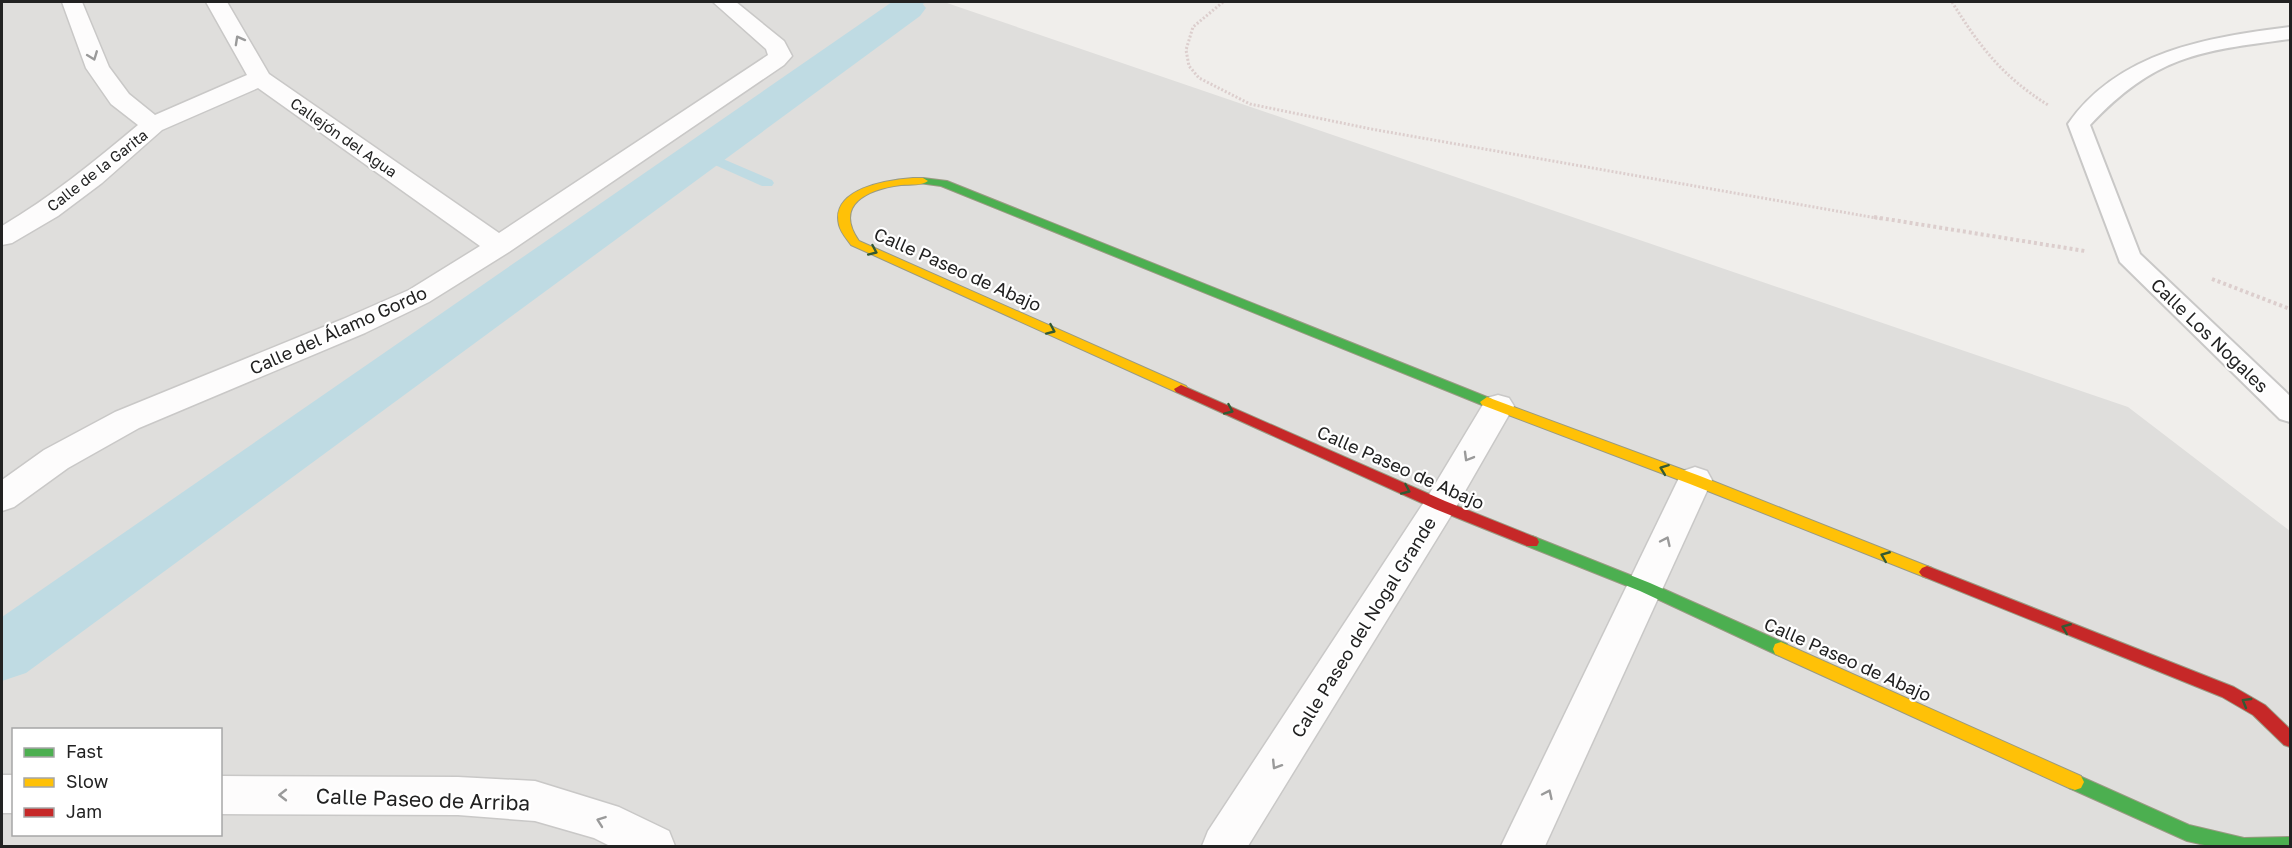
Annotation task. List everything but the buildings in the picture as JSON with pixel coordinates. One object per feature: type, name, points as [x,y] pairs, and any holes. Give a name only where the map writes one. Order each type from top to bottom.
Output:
[{"type":"street","points":[[72,2],[98,68],[120,99],[153,125]]},
{"type":"street","name":"Callejón del Agua","points":[[217,2],[260,78],[499,246]]},
{"type":"street","name":"Calle del Álamo Gordo","points":[[2,498],[56,459],[127,420],[408,301],[499,246],[780,56],[776,46],[723,2]]},
{"type":"street","name":"Calle de la Garita","points":[[2,237],[75,190],[153,125],[260,78]]},
{"type":"street","name":"Calle Paseo de Abajo","points":[[2290,740],[2259,710],[2228,692],[1695,480],[1498,406],[943,183],[910,179],[885,183],[861,192],[845,208],[844,224],[855,243],[1440,505],[1645,587],[2187,833],[2244,846],[2290,845]]},
{"type":"street","name":"Calle Paseo del Nogal Grande","points":[[1224,846],[1440,505],[1498,406]]},
{"type":"street","points":[[1523,846],[1695,480]]},
{"type":"street","name":"Calle Paseo de Arriba","points":[[222,795],[458,796],[535,801],[604,821],[653,846]]},
{"type":"lane","points":[[2129,257],[2079,124],[2121,83],[2164,57],[2211,42],[2290,33]]},
{"type":"lane","name":"Calle Los Nogales","points":[[2129,257],[2290,412]]},
{"type":"path","points":[[1223,2],[1193,27],[1186,50],[1189,66],[1199,78],[1213,87],[1250,104],[1371,129],[1924,226],[2129,257]]},
{"type":"path","points":[[1952,2],[1987,58],[2006,77],[2079,124]]},
{"type":"path","points":[[2201,275],[2290,309]]},
{"type":"shaded area","points":[[2,2],[944,2],[2128,407],[2290,531],[2290,846],[2,846]]},
{"type":"waterway","points":[[907,8],[922,2]]},
{"type":"waterway","points":[[2,653],[907,8]]},
{"type":"waterway","points":[[702,154],[767,183]]},
{"type":"traffic: fast","points":[[923,181],[943,183],[1487,402]]},
{"type":"traffic: fast","points":[[1532,542],[1645,587],[1781,649]]},
{"type":"traffic: fast","points":[[2075,782],[2187,833],[2244,846],[2290,845]]},
{"type":"traffic: slow","points":[[923,181],[886,184],[860,193],[851,201],[845,210],[844,222],[855,243],[1181,389]]},
{"type":"traffic: slow","points":[[1487,402],[1695,480],[1927,572]]},
{"type":"traffic: slow","points":[[1781,649],[2075,782]]},
{"type":"traffic: jam","points":[[1181,389],[1440,505],[1532,542]]},
{"type":"traffic: jam","points":[[1927,572],[2228,692],[2259,710],[2290,740]]}]
